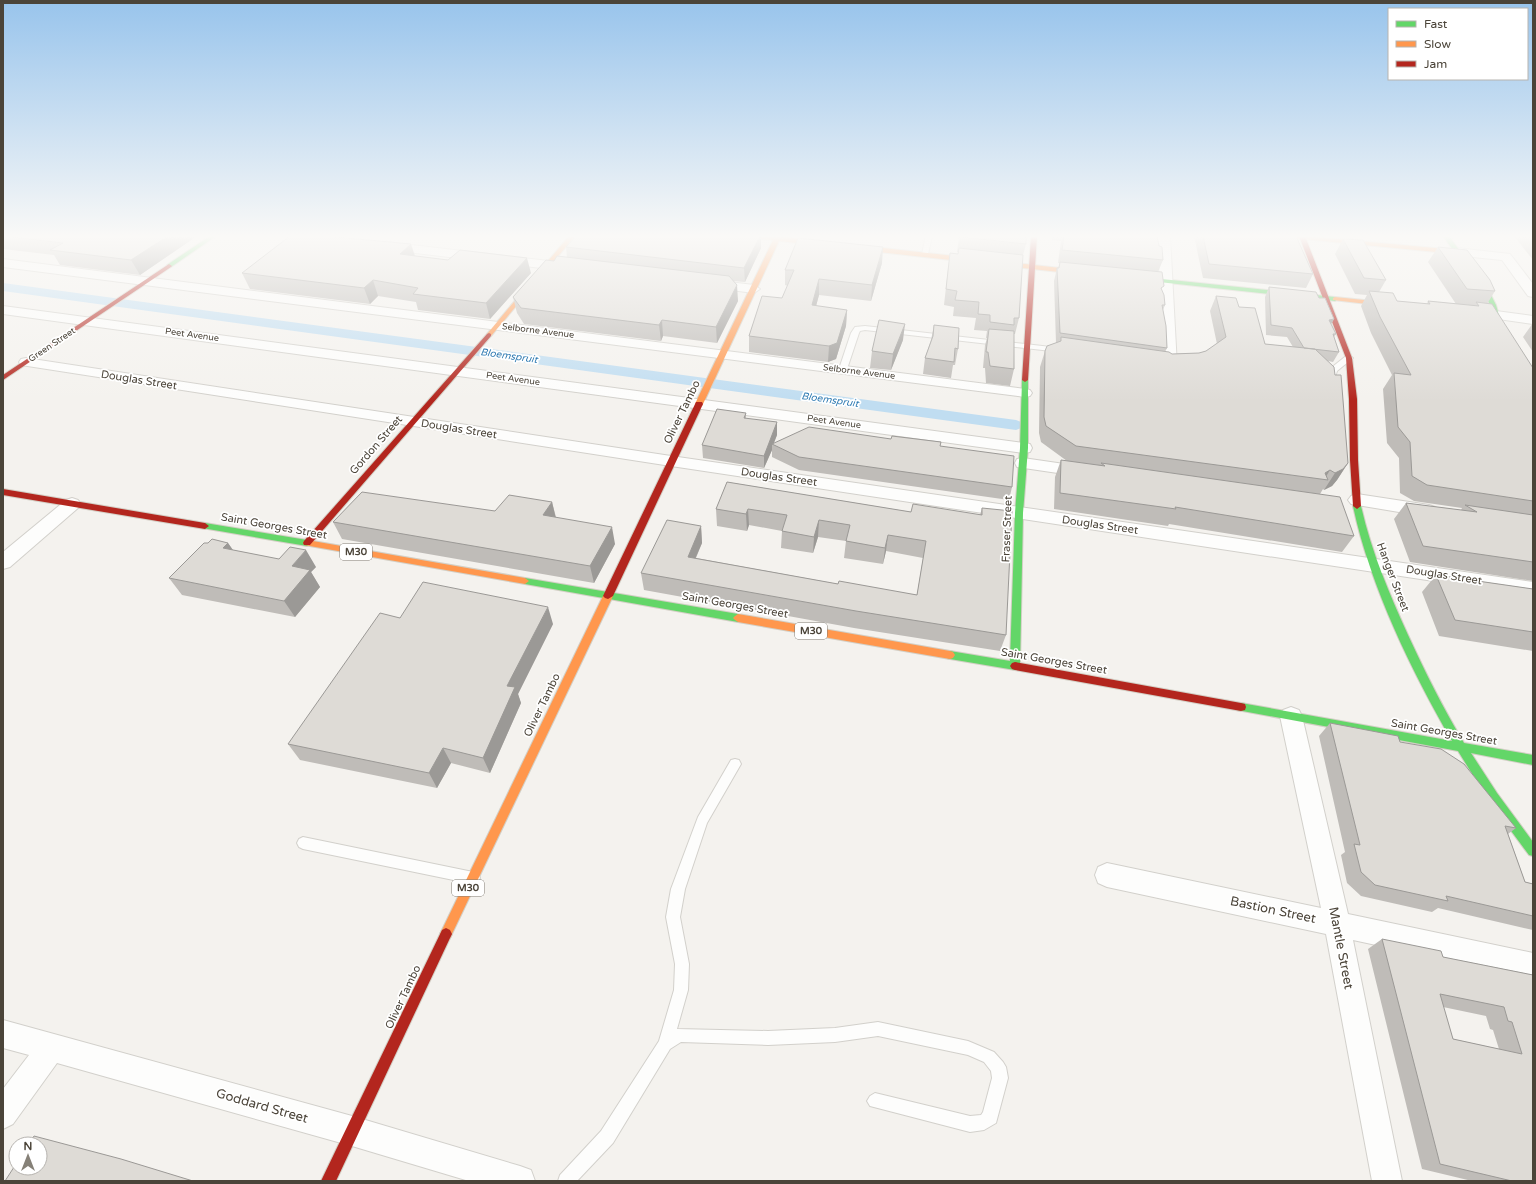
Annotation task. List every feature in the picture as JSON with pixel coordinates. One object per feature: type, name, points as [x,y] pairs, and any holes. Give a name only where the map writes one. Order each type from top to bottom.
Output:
[{"type":"main road","name":"Green Street","points":[[3,378],[131,291]]},
{"type":"main road","name":"Gordon Street","points":[[307,544],[525,291]]},
{"type":"main road","name":"Oliver Tambo","points":[[328,1181],[753,291]]},
{"type":"main road","name":"Fraser Street","points":[[1015,666],[1019,513],[1023,455],[1026,346],[1030,291]]},
{"type":"main road","points":[[1259,291],[1403,306]]},
{"type":"main road","name":"Hanger Street","points":[[1323,291],[1349,358],[1352,378],[1352,441],[1358,505],[1372,564],[1416,665],[1459,747],[1499,807],[1533,851]]},
{"type":"main road","points":[[1485,291],[1488,295],[1492,315],[1533,387]]},
{"type":"main road","name":"Saint Georges Street","points":[[3,492],[1015,666],[1533,760]]},
{"type":"street","name":"Selborne Avenue","points":[[198,291],[721,359],[843,370],[1025,393]]},
{"type":"street","points":[[1167,291],[1167,366]]},
{"type":"street","name":"Peet Avenue","points":[[3,310],[459,367],[701,400],[1023,455],[1102,474]]},
{"type":"street","points":[[1492,315],[1533,320]]},
{"type":"street","name":"Douglas Street","points":[[26,362],[412,422],[1533,589]]},
{"type":"street","points":[[3,562],[72,504]]},
{"type":"street","points":[[1338,506],[1358,505],[1449,514]]},
{"type":"street","name":"Mantle Street","points":[[1291,716],[1337,923],[1387,1181]]},
{"type":"street","name":"Bastion Street","points":[[1107,875],[1533,966]]},
{"type":"street","name":"Goddard Street","points":[[3,1034],[352,1131],[520,1181]]},
{"type":"street","points":[[3,1114],[52,1047]]},
{"type":"lane","points":[[843,370],[854,333],[858,329],[865,328],[1066,350]]},
{"type":"lane","points":[[1330,388],[1334,370],[1349,358]]},
{"type":"lane","points":[[1352,531],[1366,543]]},
{"type":"lane","points":[[566,1181],[607,1137],[665,1044],[681,990],[682,964],[673,917],[678,889],[702,821],[735,764]]},
{"type":"lane","points":[[302,843],[473,878]]},
{"type":"lane","points":[[665,1044],[679,1035],[768,1038],[835,1035],[878,1029],[968,1048],[989,1057],[998,1067],[1000,1078],[990,1117],[984,1122],[970,1124],[875,1101]]},
{"type":"building","points":[[415,291],[497,291],[486,303],[413,294]]},
{"type":"building","points":[[518,291],[734,291],[716,327],[662,320],[659,325],[521,308],[513,297]]},
{"type":"building","points":[[785,291],[816,291],[812,305],[847,310],[837,343],[829,346],[749,336],[762,296],[782,298]]},
{"type":"building","points":[[957,291],[1021,291],[1019,318],[1014,318],[1014,325],[990,322],[990,315],[978,314],[979,302],[955,300]]},
{"type":"building","points":[[1058,291],[1162,291],[1164,295],[1165,305],[1162,305],[1166,326],[1167,348],[1060,333]]},
{"type":"building","points":[[1269,291],[1316,292],[1319,298],[1325,298],[1334,319],[1329,320],[1336,334],[1333,334],[1339,352],[1304,348],[1292,328],[1271,325]]},
{"type":"building","points":[[1369,291],[1393,293],[1397,301],[1430,304],[1428,301],[1479,306],[1476,302],[1492,304],[1533,368],[1533,501],[1427,485],[1412,476],[1410,442],[1398,427],[1394,373],[1411,375],[1380,317]]},
{"type":"building","points":[[1216,296],[1236,298],[1239,307],[1255,308],[1265,344],[1315,349],[1334,367],[1335,375],[1341,375],[1348,463],[1343,469],[1335,473],[1330,470],[1325,473],[1328,480],[1076,446],[1046,426],[1044,417],[1045,351],[1047,346],[1061,341],[1061,337],[1169,352],[1172,354],[1199,353],[1206,351],[1226,337]]},
{"type":"building","points":[[879,320],[905,324],[893,354],[872,351]]},
{"type":"building","points":[[934,325],[959,328],[958,349],[955,348],[954,362],[925,358],[933,336]]},
{"type":"building","points":[[989,329],[1014,331],[1014,369],[990,366],[988,352],[986,352]]},
{"type":"building","points":[[717,409],[746,413],[744,418],[777,422],[764,456],[702,445]]},
{"type":"building","points":[[809,427],[891,439],[892,436],[941,442],[940,446],[1014,456],[1012,487],[799,457],[772,444]]},
{"type":"building","points":[[1061,460],[1105,466],[1101,463],[1340,497],[1354,536],[1175,507],[1176,509],[1060,493]]},
{"type":"building","points":[[727,482],[911,512],[913,504],[982,515],[982,508],[1012,511],[1006,635],[856,611],[641,573],[667,520],[701,526],[688,557],[838,584],[839,581],[917,595],[926,541],[888,535],[885,548],[846,541],[850,525],[819,520],[814,537],[782,531],[787,515],[748,509],[746,514],[716,509]]},
{"type":"building","points":[[362,492],[495,511],[509,495],[552,502],[543,515],[612,527],[590,566],[333,522]]},
{"type":"building","points":[[1406,503],[1477,512],[1465,505],[1533,515],[1533,562],[1423,546]]},
{"type":"building","points":[[212,539],[228,543],[223,548],[279,559],[290,547],[306,550],[292,566],[310,570],[284,601],[169,578],[204,543],[208,543]]},
{"type":"building","points":[[1436,575],[1533,589],[1533,632],[1455,620]]},
{"type":"building","points":[[423,582],[548,607],[507,686],[515,687],[483,758],[443,748],[429,773],[288,744],[380,613],[400,618]]},
{"type":"building","points":[[1330,723],[1398,736],[1400,742],[1441,749],[1464,764],[1516,828],[1505,826],[1525,882],[1533,884],[1533,916],[1446,896],[1448,901],[1375,885],[1361,872],[1354,844],[1360,845]]},
{"type":"building","points":[[1382,939],[1441,951],[1443,957],[1533,975],[1533,1181],[1512,1181],[1440,1164]],"holes":[[[1440,994],[1504,1007],[1508,1021],[1512,1022],[1522,1054],[1453,1039]]]},
{"type":"building","points":[[48,1140],[121,1159],[193,1181],[5,1181],[8,1176],[48,1176]]},
{"type":"waterway","name":"Bloemspruit","points":[[35,291],[776,391],[1016,425]]},
{"type":"traffic: fast","points":[[1260,291],[1335,299]]},
{"type":"traffic: fast","points":[[1485,291],[1493,305],[1501,333],[1533,387]]},
{"type":"traffic: fast","points":[[950,655],[1015,666],[1019,513],[1024,448],[1025,380]]},
{"type":"traffic: fast","points":[[1357,506],[1364,537],[1380,582],[1428,687],[1458,743],[1475,770],[1512,824],[1533,851]]},
{"type":"traffic: fast","points":[[205,526],[307,543]]},
{"type":"traffic: fast","points":[[525,581],[738,618]]},
{"type":"traffic: fast","points":[[1241,707],[1533,760]]},
{"type":"traffic: slow","points":[[489,335],[526,291]]},
{"type":"traffic: slow","points":[[699,404],[752,291]]},
{"type":"traffic: slow","points":[[1335,299],[1393,305]]},
{"type":"traffic: slow","points":[[307,543],[525,581]]},
{"type":"traffic: slow","points":[[446,934],[608,596]]},
{"type":"traffic: slow","points":[[738,618],[950,655]]},
{"type":"traffic: jam","points":[[3,378],[132,291]]},
{"type":"traffic: jam","points":[[1025,380],[1031,291]]},
{"type":"traffic: jam","points":[[1323,291],[1349,358],[1353,399],[1354,460],[1357,506]]},
{"type":"traffic: jam","points":[[307,543],[489,335]]},
{"type":"traffic: jam","points":[[608,596],[699,404]]},
{"type":"traffic: jam","points":[[3,492],[205,526]]},
{"type":"traffic: jam","points":[[1015,666],[1241,707]]},
{"type":"traffic: jam","points":[[328,1181],[446,934]]}]
